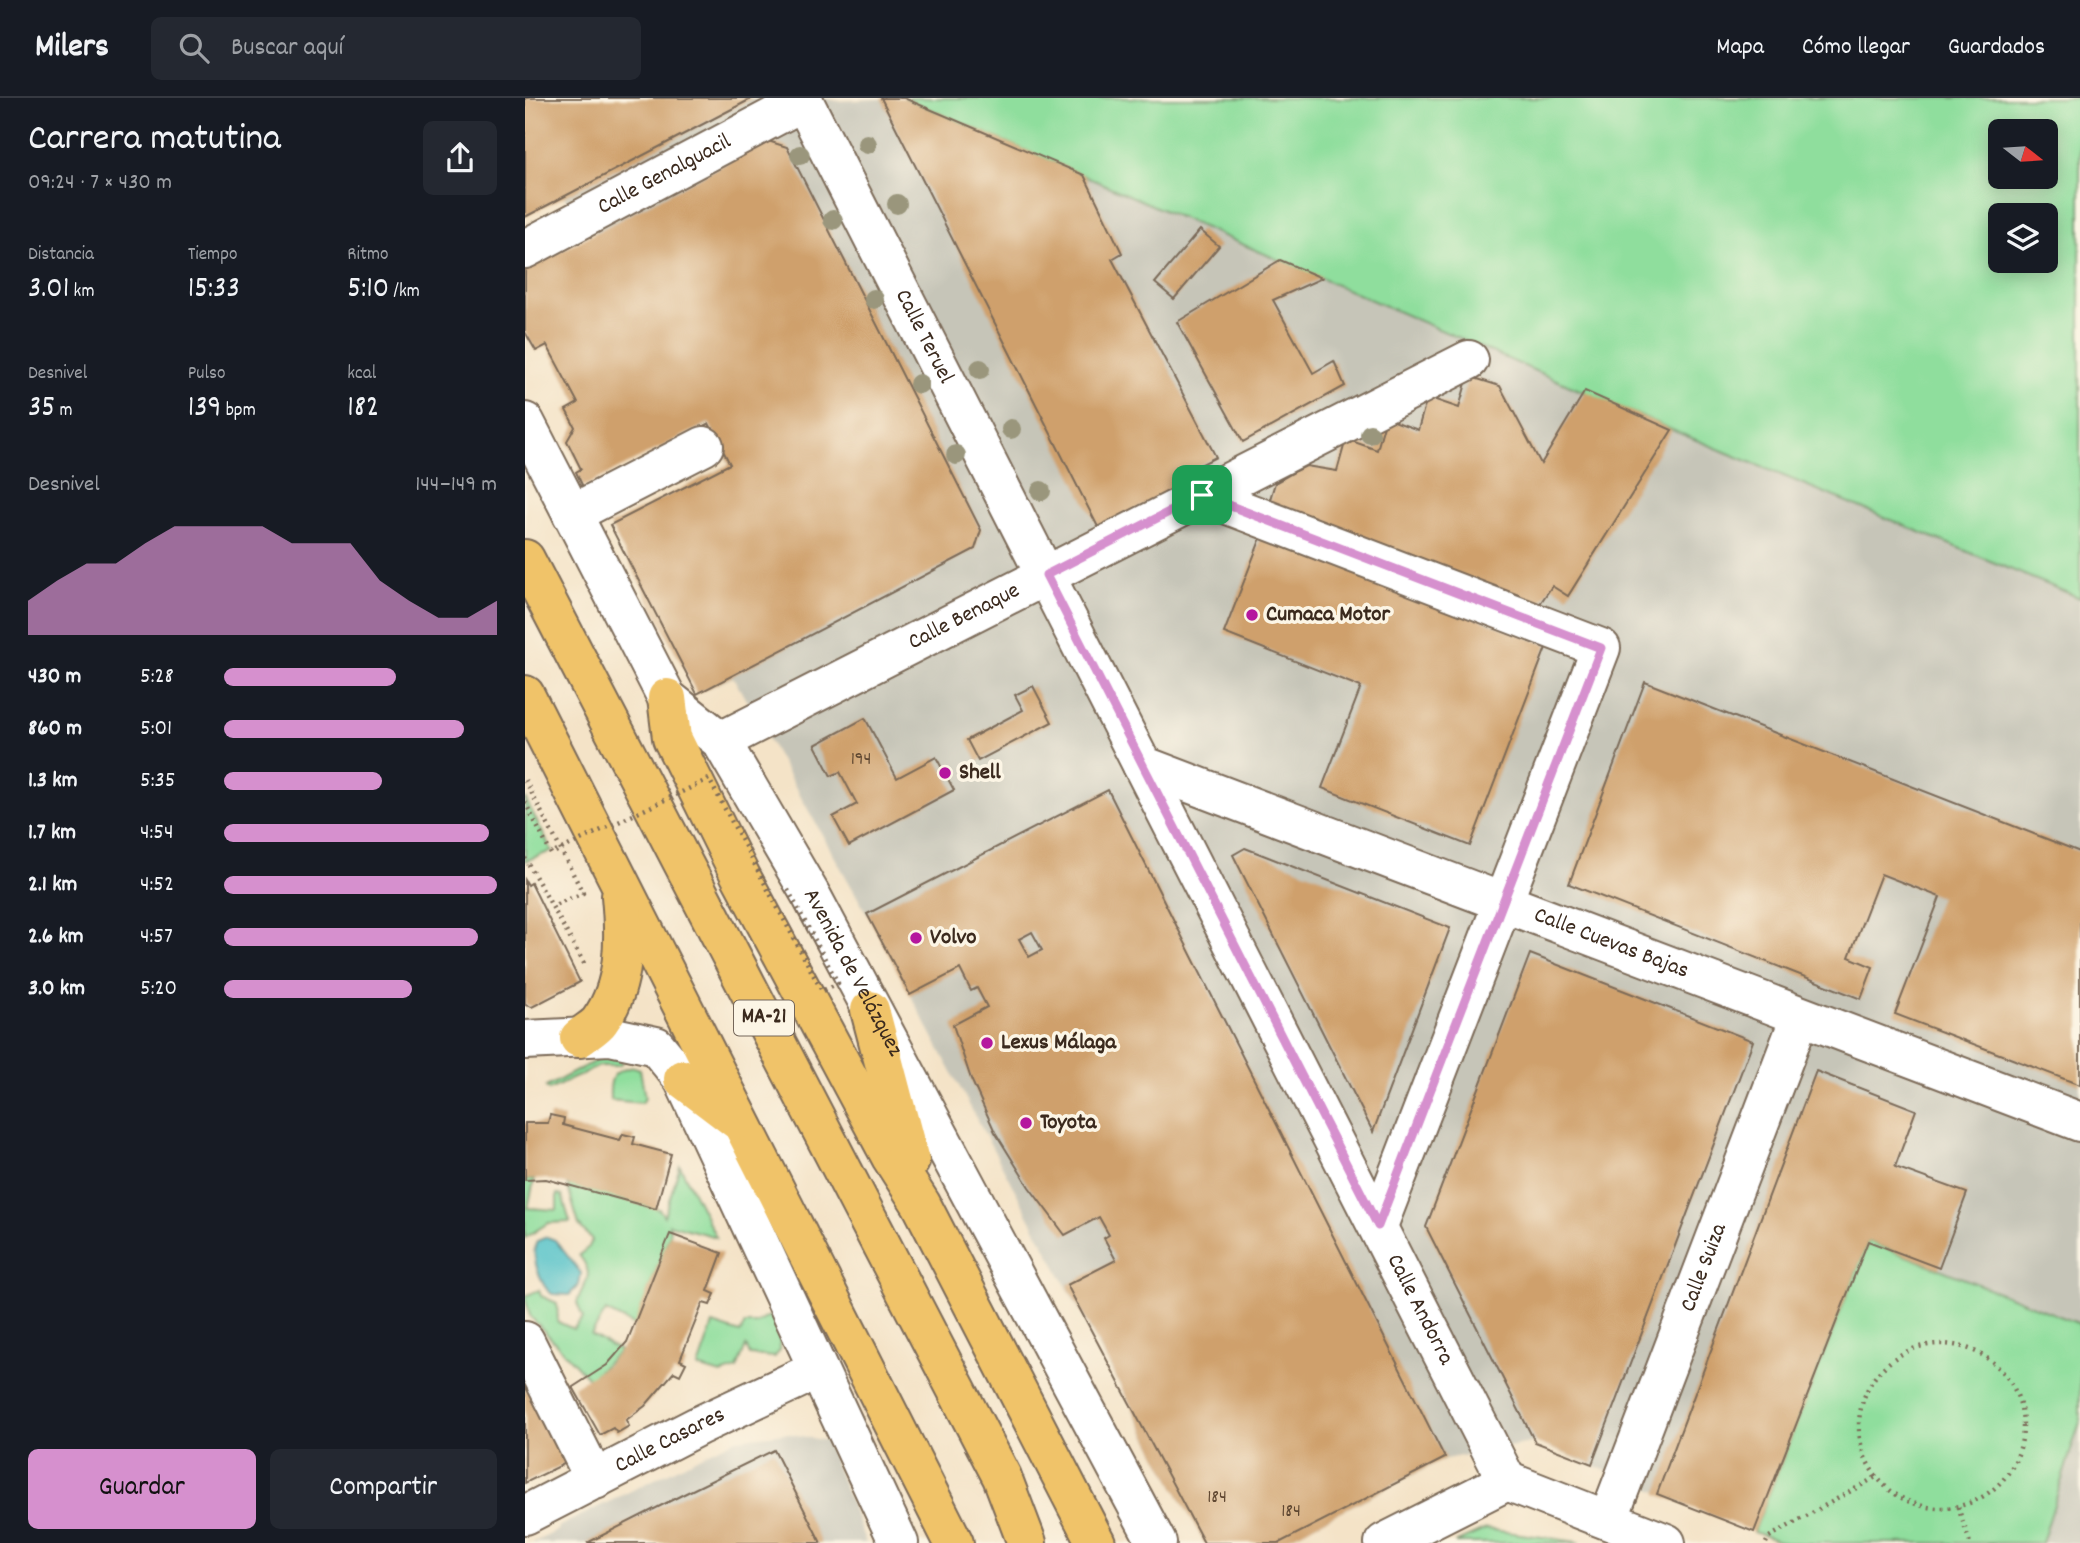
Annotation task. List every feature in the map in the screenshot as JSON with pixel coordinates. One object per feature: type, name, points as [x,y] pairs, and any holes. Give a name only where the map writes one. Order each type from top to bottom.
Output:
[{"type":"highway","name":"MA-21","points":[[525,559],[1002,1477],[1027,1543]]},
{"type":"highway","name":"MA-21","points":[[525,695],[954,1543]]},
{"type":"highway","points":[[667,698],[672,738],[739,873],[891,1157],[921,1204],[1095,1543]]},
{"type":"highway","points":[[579,1038],[600,1022],[617,985],[625,937],[620,884]]},
{"type":"highway","points":[[870,1010],[921,1204]]},
{"type":"highway","points":[[683,1079],[744,1125]]},
{"type":"highway","points":[[1002,1477],[1057,1543]]},
{"type":"street","name":"Calle Genalguacil","points":[[525,249],[803,100]]},
{"type":"street","name":"Calle Teruel","points":[[803,100],[1046,575]]},
{"type":"street","name":"Calle Benaque","points":[[721,741],[1469,360]]},
{"type":"street","name":"Avenida de Velázquez","points":[[525,422],[667,698],[721,741],[812,897],[1157,1543]]},
{"type":"street","points":[[572,514],[704,446]]},
{"type":"street","points":[[1202,495],[1601,648],[1378,1226]]},
{"type":"street","name":"Calle Andorra","points":[[1046,575],[1507,1481]]},
{"type":"street","name":"Calle Cuevas Bajas","points":[[1142,765],[2080,1122]]},
{"type":"street","name":"Calle Suiza","points":[[1608,1520],[1800,1017]]},
{"type":"street","points":[[525,1040],[610,1036],[656,1046],[683,1079],[899,1543]]},
{"type":"street","points":[[525,1066],[579,1038]]},
{"type":"street","points":[[525,1341],[595,1480]]},
{"type":"street","name":"Calle Casares","points":[[525,1515],[698,1426],[817,1370]]},
{"type":"street","points":[[1384,1543],[1507,1481],[1666,1543]]},
{"type":"path","points":[[525,802],[551,854],[709,779],[822,991],[838,983],[787,888]]},
{"type":"path","points":[[525,780],[583,893],[552,906]]},
{"type":"path","points":[[525,858],[589,973]]},
{"type":"path","points":[[1941,1344],[1961,1346],[1997,1366],[2011,1382],[2023,1421],[2022,1442],[2015,1462],[2004,1479],[1991,1492],[1958,1507],[1921,1507],[1904,1501],[1876,1477],[1865,1460],[1859,1420],[1872,1382],[1885,1366],[1911,1350],[1941,1344]]},
{"type":"path","points":[[1766,1543],[1769,1537],[1876,1477]]},
{"type":"path","points":[[1958,1507],[1971,1543]]},
{"type":"shaded area","points":[[525,98],[823,98],[837,101],[904,98],[1672,430],[2080,598],[2080,1543],[1784,1543],[1535,1442],[1445,1459],[1279,1543],[1204,1543],[867,914],[733,677],[697,694],[610,525],[729,464],[709,424],[697,430],[596,233],[564,197],[525,124]]},
{"type":"shaded area","points":[[786,1433],[826,1441],[866,1543],[532,1543],[559,1530],[558,1527],[736,1439]]},
{"type":"green space","points":[[904,98],[2080,98],[2080,598],[1672,430]]},
{"type":"green space","points":[[525,798],[552,851],[525,861]]},
{"type":"green space","points":[[601,1058],[618,1059],[623,1063],[618,1066],[599,1066],[549,1090],[546,1087]]},
{"type":"green space","points":[[634,1067],[640,1069],[645,1098],[642,1103],[610,1100],[613,1077],[620,1071]]},
{"type":"green space","points":[[680,1166],[716,1237],[669,1224],[670,1234],[635,1326],[606,1311],[591,1335],[620,1351],[589,1379],[530,1316],[525,1296],[539,1290],[541,1296],[557,1303],[558,1322],[573,1329],[583,1318],[577,1303],[588,1274],[579,1255],[589,1247],[592,1240],[579,1225],[567,1184],[659,1209],[664,1216]]},
{"type":"green space","points":[[525,1180],[534,1180],[528,1208],[557,1210],[557,1194],[562,1195],[570,1222],[548,1223],[525,1238]]},
{"type":"green space","points":[[1868,1241],[2080,1324],[2080,1422],[2042,1543],[1784,1543],[1754,1532]]},
{"type":"green space","points":[[769,1316],[773,1318],[780,1343],[780,1351],[774,1357],[750,1355],[746,1346],[737,1369],[721,1374],[698,1367],[713,1324],[740,1333],[745,1324],[756,1324]]},
{"type":"green space","points":[[1486,1529],[1577,1542],[1580,1543],[1455,1543]]},
{"type":"water","points":[[547,1237],[555,1240],[581,1273],[579,1285],[569,1295],[552,1294],[540,1277],[535,1247],[537,1241]]},
{"type":"building","points":[[525,98],[753,98],[525,217]]},
{"type":"building","points":[[881,98],[904,98],[1084,175],[1122,253],[1112,259],[1216,457],[1194,468],[1199,476],[1099,529]]},
{"type":"building","points":[[768,141],[787,147],[981,530],[975,549],[697,694],[610,525],[730,464],[709,423],[583,487],[576,472],[581,469],[567,441],[575,427],[566,410],[578,403],[547,345],[536,351],[525,332],[525,270]]},
{"type":"building","points":[[1200,230],[1219,246],[1174,299],[1155,283]]},
{"type":"building","points":[[1280,260],[1322,278],[1273,300],[1313,373],[1334,361],[1345,386],[1243,442],[1177,322]]},
{"type":"building","points":[[1468,376],[1500,386],[1541,464],[1585,391],[1672,430],[1568,596],[1552,586],[1537,608],[1267,509],[1275,483],[1296,471],[1306,466],[1337,471],[1346,439],[1377,450],[1386,418],[1418,430],[1427,397],[1459,408]]},
{"type":"building","points":[[1262,535],[1547,645],[1470,846],[1322,788],[1361,687],[1224,633]]},
{"type":"building","points":[[1645,682],[2080,852],[2080,1085],[1895,1014],[1940,897],[1881,874],[1849,957],[1873,967],[1861,999],[1569,884]]},
{"type":"building","points":[[1033,686],[1052,722],[978,761],[967,740],[1023,710],[1015,695]]},
{"type":"building","points":[[865,718],[897,778],[936,757],[954,790],[849,846],[833,817],[857,804],[840,772],[831,776],[815,745]]},
{"type":"building","points":[[1108,790],[1445,1458],[1279,1543],[1204,1543],[1067,1285],[1116,1260],[1104,1238],[1109,1235],[1099,1217],[1065,1235],[1029,1187],[995,1132],[971,1079],[953,1025],[987,1007],[977,988],[971,991],[960,969],[910,995],[867,914]],"holes":[[[1032,932],[1042,950],[1029,957],[1019,939]]]},
{"type":"building","points":[[1245,848],[1450,928],[1373,1132],[1233,855]]},
{"type":"building","points":[[525,880],[528,885],[531,883],[580,982],[532,1007],[525,1005]]},
{"type":"building","points":[[1530,954],[1753,1041],[1592,1464],[1535,1442],[1426,1227]]},
{"type":"building","points":[[1816,1071],[1916,1110],[1895,1167],[1967,1193],[1939,1268],[1868,1241],[1754,1532],[1657,1494]]},
{"type":"building","points":[[550,1115],[564,1118],[563,1125],[620,1140],[623,1134],[635,1137],[633,1144],[671,1154],[656,1209],[546,1179],[525,1180],[525,1123],[548,1123]]},
{"type":"building","points":[[670,1234],[722,1253],[708,1291],[715,1294],[710,1305],[703,1303],[680,1360],[686,1363],[680,1375],[674,1372],[645,1406],[626,1420],[629,1426],[617,1433],[613,1428],[600,1435],[573,1387],[607,1365],[627,1342]]},
{"type":"building","points":[[525,1383],[566,1463],[525,1483]]},
{"type":"building","points":[[774,1450],[821,1543],[587,1543],[682,1495]]},
{"type":"place","name":"Cumaca Motor","points":[[1252,615]]},
{"type":"place","name":"Shell","points":[[945,773]]},
{"type":"place","name":"Volvo","points":[[916,938]]},
{"type":"place","name":"Lexus Málaga","points":[[987,1043]]},
{"type":"place","name":"Toyota","points":[[1026,1123]]},
{"type":"route","points":[[1202,495],[1601,648],[1378,1226],[1046,575],[1202,495]]}]
